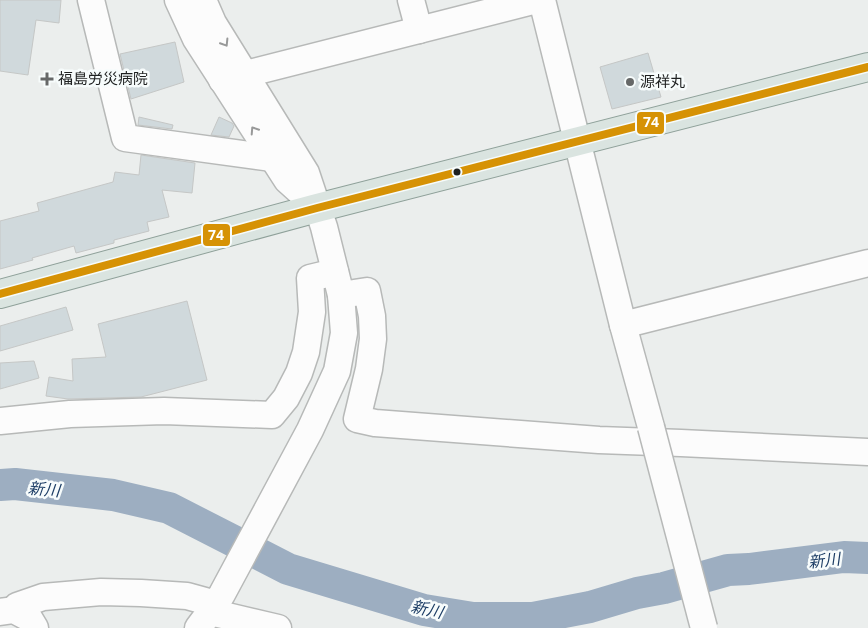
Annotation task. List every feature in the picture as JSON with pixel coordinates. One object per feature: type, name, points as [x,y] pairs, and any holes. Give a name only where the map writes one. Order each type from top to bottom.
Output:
[{"type":"main road","points":[[0,294],[317,208],[868,67]]},
{"type":"street","points":[[91,0],[125,138],[272,158]]},
{"type":"street","points":[[178,0],[196,39],[233,77],[306,173],[338,284],[344,334],[337,371],[310,430],[211,610]]},
{"type":"street","points":[[202,0],[213,23],[233,77],[272,158],[286,180],[317,208]]},
{"type":"street","points":[[411,0],[419,30]]},
{"type":"street","points":[[233,77],[537,0]]},
{"type":"street","points":[[542,0],[623,326],[704,628]]},
{"type":"street","points":[[623,326],[868,263]]},
{"type":"street","points":[[0,421],[70,414],[164,411],[272,415],[286,398],[299,373],[306,352],[312,312],[310,278],[367,291],[374,339],[357,419],[375,424],[589,439],[868,452]]},
{"type":"street","points":[[7,611],[30,600],[43,597],[101,592],[140,593],[187,596],[211,610],[278,628]]},
{"type":"street","points":[[7,611],[29,618],[35,628]]},
{"type":"building","points":[[0,0],[61,0],[59,23],[36,20],[28,75],[0,71]]},
{"type":"building","points":[[175,42],[184,82],[131,99],[120,54]]},
{"type":"building","name":"源祥丸","points":[[648,53],[661,97],[612,109],[600,67]]},
{"type":"building","points":[[139,117],[173,125],[172,129],[138,125]]},
{"type":"building","points":[[219,117],[232,123],[234,126],[229,137],[211,135]]},
{"type":"building","points":[[141,155],[195,163],[192,193],[162,190],[169,217],[147,222],[149,231],[114,240],[114,243],[76,253],[74,246],[0,269],[0,221],[39,211],[37,203],[113,182],[115,172],[139,175]]},
{"type":"building","points":[[187,301],[207,380],[141,397],[68,399],[46,396],[49,377],[73,381],[72,359],[106,357],[98,324]]},
{"type":"building","points":[[66,307],[73,330],[0,351],[0,326]]},
{"type":"building","points":[[34,361],[39,378],[0,389],[0,363]]},
{"type":"waterway","name":"新川","points":[[0,485],[15,484],[113,495],[169,508],[288,569],[424,610],[473,618],[533,618],[590,607],[728,570],[844,557],[868,558]]},
{"type":"transit line","name":"74","points":[[0,294],[317,208],[868,67]]},
{"type":"place","name":"福島労災病院","points":[[47,79]]},
{"type":"place","name":"源祥丸","points":[[630,82]]}]
